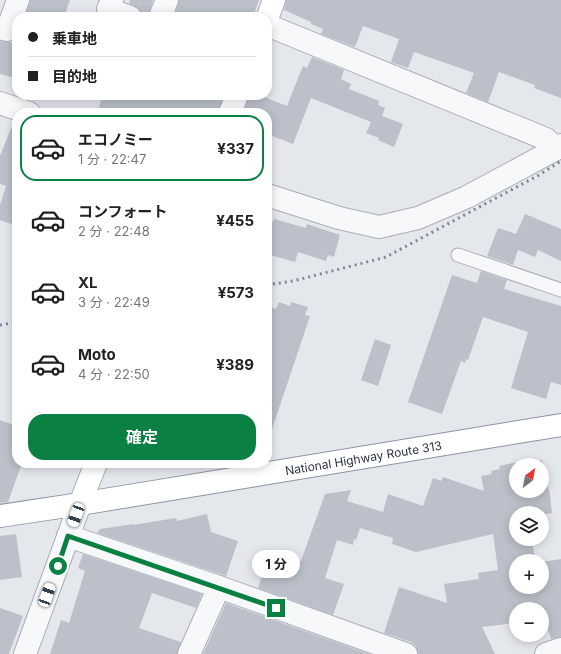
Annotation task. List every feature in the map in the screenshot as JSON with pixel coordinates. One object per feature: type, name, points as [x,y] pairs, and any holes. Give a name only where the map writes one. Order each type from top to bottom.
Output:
[{"type":"main road","points":[[270,12],[274,0]]},
{"type":"main road","name":"National Highway Route 313","points":[[0,516],[561,425]]},
{"type":"main road","points":[[80,504],[94,468]]},
{"type":"street","points":[[14,12],[18,0]]},
{"type":"street","points":[[112,0],[108,9],[116,12]]},
{"type":"street","points":[[162,12],[167,0]]},
{"type":"street","points":[[0,28],[7,30],[12,16]]},
{"type":"street","points":[[272,27],[546,139],[559,147]]},
{"type":"street","points":[[0,103],[14,108]]},
{"type":"street","points":[[272,197],[339,218],[379,226],[418,218],[460,200],[559,147]]},
{"type":"street","points":[[25,654],[80,504]]},
{"type":"street","points":[[68,536],[219,587],[406,654]]},
{"type":"street","points":[[189,654],[219,587]]},
{"type":"street","points":[[546,654],[561,648]]},
{"type":"lane","points":[[458,255],[561,290]]},
{"type":"building","points":[[30,0],[70,0],[66,12],[26,12]]},
{"type":"building","points":[[130,0],[153,0],[149,12],[140,12],[139,9],[129,3]]},
{"type":"building","points":[[179,0],[259,0],[255,12],[175,12]]},
{"type":"building","points":[[286,0],[561,0],[561,98],[534,88],[535,85],[499,72],[488,102],[466,93],[474,73],[414,52],[408,68],[391,62],[399,39],[363,26],[355,47],[321,34],[323,29],[284,10]]},
{"type":"building","points":[[0,41],[12,42],[12,78],[0,74]]},
{"type":"building","points":[[312,57],[344,70],[341,79],[351,84],[349,89],[379,101],[378,105],[385,108],[382,116],[403,124],[394,147],[378,140],[379,138],[366,133],[371,122],[311,98],[293,144],[272,136],[272,108],[245,108],[247,100],[272,100],[287,106],[303,66],[307,68]]},
{"type":"building","points":[[101,100],[222,100],[220,108],[99,108]]},
{"type":"building","points":[[12,126],[12,224],[0,220],[0,205],[6,186],[0,184],[0,156]]},
{"type":"building","points":[[525,214],[561,229],[561,261],[538,250],[535,257],[518,250],[513,265],[487,256],[498,228],[516,234]]},
{"type":"building","points":[[274,219],[306,228],[307,224],[340,235],[334,257],[328,255],[326,261],[298,252],[295,262],[272,255]]},
{"type":"building","points":[[481,271],[507,280],[504,289],[561,306],[561,385],[551,382],[546,399],[511,388],[528,332],[483,317],[468,360],[466,359],[465,363],[461,361],[442,414],[408,402],[452,275],[477,283]]},
{"type":"building","points":[[279,302],[290,306],[291,302],[308,307],[305,315],[310,316],[272,429],[272,308],[276,309]]},
{"type":"building","points":[[375,339],[391,345],[378,386],[361,380]]},
{"type":"building","points":[[0,420],[12,424],[12,468],[20,468],[8,502],[0,503]]},
{"type":"building","points":[[509,464],[509,498],[549,498],[549,491],[552,513],[549,514],[549,506],[509,506],[509,546],[533,546],[534,554],[509,554],[509,594],[549,594],[549,561],[561,559],[561,637],[551,639],[549,633],[549,602],[509,602],[509,624],[482,627],[495,654],[418,654],[416,646],[411,642],[384,633],[399,587],[447,603],[444,584],[479,579],[478,573],[498,570],[493,534],[416,552],[392,544],[393,538],[360,528],[356,540],[354,539],[353,545],[337,540],[325,578],[344,584],[333,615],[258,588],[270,552],[301,561],[325,494],[351,490],[347,501],[383,512],[388,494],[423,506],[433,478],[441,481],[443,477],[484,491],[481,476],[492,474],[491,471],[500,469],[499,466]]},
{"type":"building","points":[[207,514],[211,532],[238,541],[226,576],[97,533],[100,529],[176,518],[177,521]]},
{"type":"building","points":[[16,534],[22,577],[0,580],[0,536]]},
{"type":"building","points":[[83,554],[202,594],[196,608],[152,593],[139,628],[181,642],[177,654],[50,654],[61,620],[69,623],[85,571],[78,568]]},
{"type":"building","points":[[226,603],[369,654],[203,654]]},
{"type":"building","points":[[0,608],[23,616],[9,654],[0,654]]},
{"type":"railway","points":[[272,284],[293,281],[386,257],[539,175],[561,161]]},
{"type":"railway","points":[[0,325],[12,323]]},
{"type":"route","points":[[58,566],[68,536],[276,608]]}]
